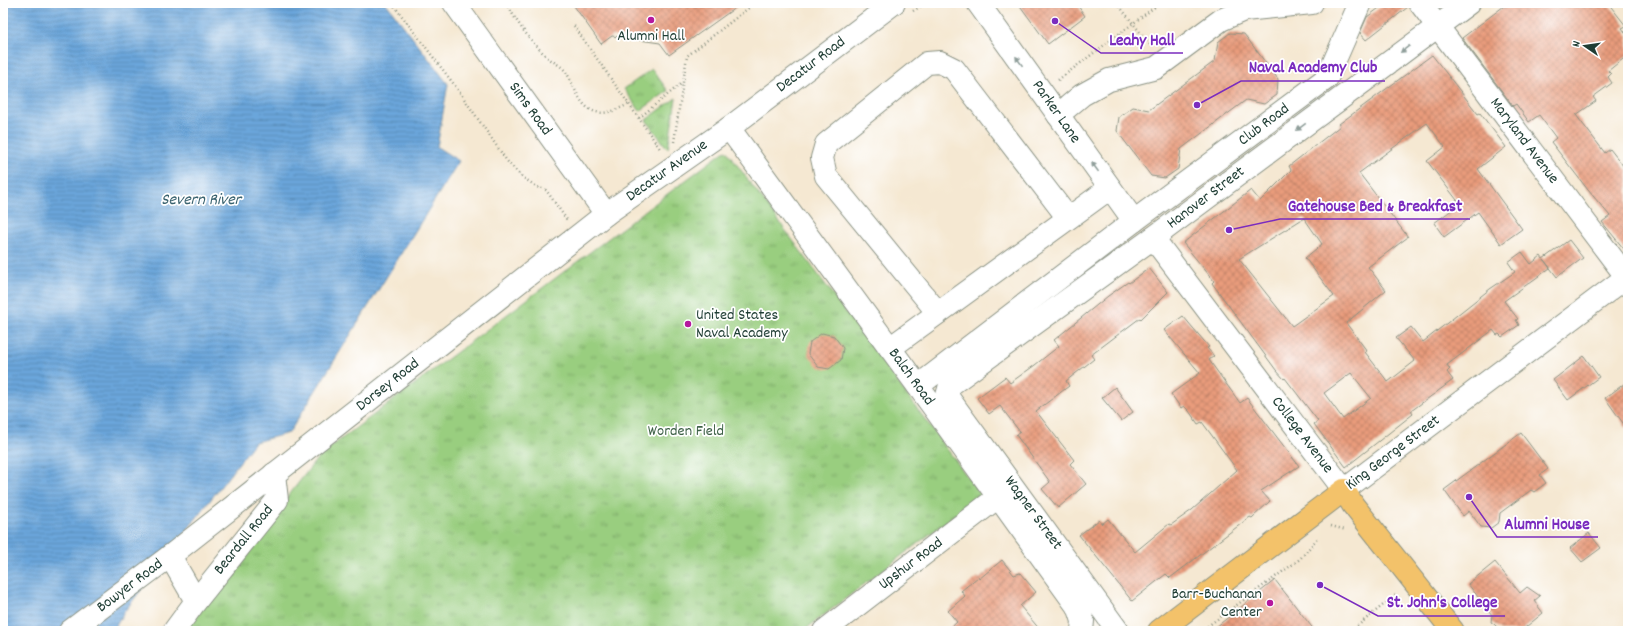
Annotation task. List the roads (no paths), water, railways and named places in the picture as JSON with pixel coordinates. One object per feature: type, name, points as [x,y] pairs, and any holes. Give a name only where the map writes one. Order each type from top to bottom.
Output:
[{"type":"main road","name":"King George Street","points":[[1159,631],[1344,490]]},
{"type":"main road","name":"College Avenue","points":[[1344,490],[1353,505],[1452,631]]},
{"type":"street","name":"Sims Road","points":[[454,3],[606,214]]},
{"type":"street","name":"Decatur Road","points":[[729,128],[894,3]]},
{"type":"street","name":"Parker Lane","points":[[978,3],[1134,221]]},
{"type":"street","points":[[1058,115],[1082,94],[1109,80],[1156,68],[1221,20],[1244,10],[1312,3]]},
{"type":"street","name":"Club Road","points":[[918,386],[1134,221],[1327,78],[1360,3]]},
{"type":"street","name":"Maryland Avenue","points":[[1420,3],[1628,277]]},
{"type":"street","name":"Hanover Street","points":[[943,405],[950,385],[1153,238],[1469,3]]},
{"type":"street","points":[[938,313],[826,176],[822,158],[826,144],[927,63],[940,62],[954,69],[1068,218]]},
{"type":"street","name":"Decatur Avenue","points":[[606,214],[729,128]]},
{"type":"street","name":"Balch Road","points":[[729,128],[918,386],[943,405],[998,497],[1079,609],[1083,621],[1082,631]]},
{"type":"street","points":[[890,348],[1110,188]]},
{"type":"street","name":"Dorsey Road","points":[[170,556],[606,214]]},
{"type":"street","name":"College Avenue","points":[[1153,238],[1344,490]]},
{"type":"street","name":"King George Street","points":[[1344,490],[1628,277]]},
{"type":"street","name":"Wagner Street","points":[[943,405],[1118,631]]},
{"type":"street","name":"Beardall Road","points":[[174,631],[196,601],[277,500],[274,474]]},
{"type":"street","name":"Upshur Road","points":[[824,631],[998,497]]},
{"type":"street","points":[[170,556],[196,601]]},
{"type":"street","name":"Bowyer Road","points":[[70,631],[170,556]]},
{"type":"water","name":"Severn River","points":[[3,3],[386,3],[448,84],[437,147],[459,161],[289,433],[255,442],[124,612],[113,631],[3,631]]},
{"type":"place","name":"Alumni Hall","points":[[651,20]]},
{"type":"place","name":"Leahy Hall","points":[[1055,21]]},
{"type":"place","name":"Naval Academy Club","points":[[1197,105]]},
{"type":"place","name":"Gatehouse Bed & Breakfast","points":[[1229,230]]},
{"type":"place","name":"United States Naval Academy","points":[[688,324]]},
{"type":"place","name":"Alumni House","points":[[1469,497]]},
{"type":"place","name":"St. John's College","points":[[1320,585]]},
{"type":"place","name":"Barr-Buchanan Center","points":[[1270,603]]},
{"type":"park label","name":"Worden Field","points":[[686,431]]}]
